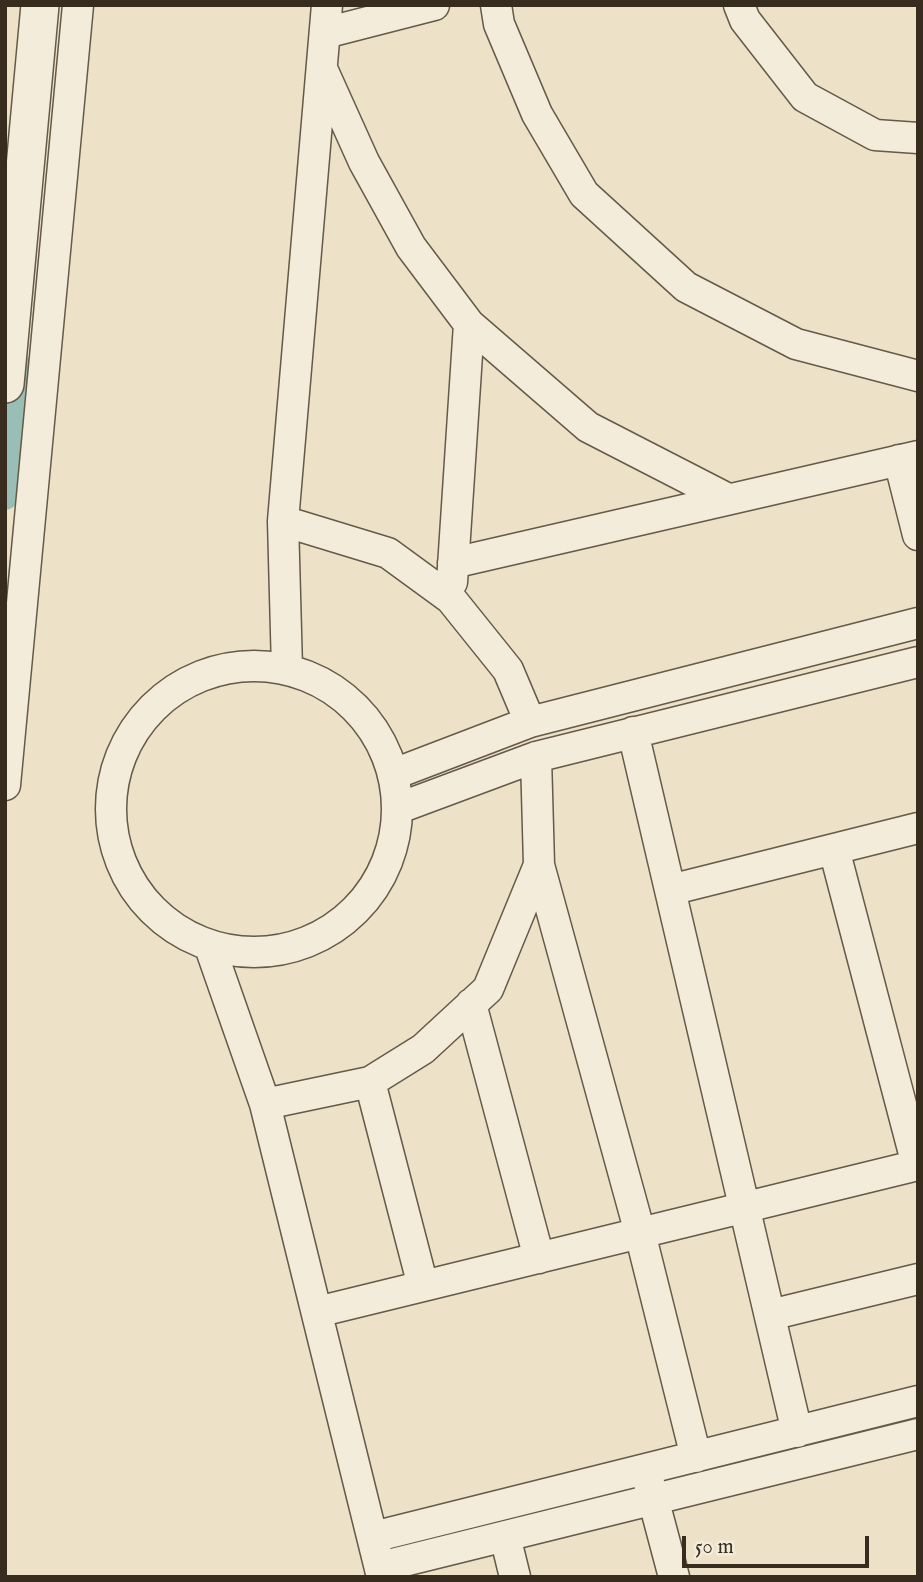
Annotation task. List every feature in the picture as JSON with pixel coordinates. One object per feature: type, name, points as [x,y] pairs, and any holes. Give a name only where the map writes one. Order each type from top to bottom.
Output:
[{"type":"street","points":[[5,384],[40,5]]},
{"type":"street","points":[[5,785],[78,5]]},
{"type":"street","points":[[287,669],[283,521],[326,19],[434,5]]},
{"type":"street","points":[[496,5],[499,24],[537,114],[584,194],[685,287],[796,344],[918,376]]},
{"type":"street","points":[[739,5],[745,20],[805,97],[875,135],[918,138]]},
{"type":"street","points":[[322,67],[364,162],[411,247],[469,324],[588,428],[728,499]]},
{"type":"street","points":[[451,600],[469,324]]},
{"type":"street","points":[[453,563],[909,458],[918,535]]},
{"type":"street","points":[[283,521],[388,553],[451,600],[508,670],[530,722]]},
{"type":"street","points":[[394,774],[530,722],[918,623]]},
{"type":"street","points":[[399,808],[536,757],[918,662]]},
{"type":"street","points":[[226,667],[287,669],[331,688],[371,725],[394,774],[399,808],[389,862],[360,907],[317,940],[264,953],[210,947],[162,921],[127,879],[110,827],[113,774],[136,724],[176,687],[226,667]]},
{"type":"street","points":[[633,733],[797,1432]]},
{"type":"street","points":[[536,757],[540,865],[640,1233],[696,1457]]},
{"type":"street","points":[[670,890],[918,828]]},
{"type":"street","points":[[317,1312],[917,1165],[834,849]]},
{"type":"street","points":[[265,1104],[370,1082],[423,1049],[488,989],[540,865]]},
{"type":"street","points":[[210,947],[265,1104],[381,1572],[505,1536],[918,1434]]},
{"type":"street","points":[[471,1004],[539,1258]]},
{"type":"street","points":[[370,1082],[423,1286]]},
{"type":"street","points":[[770,1315],[918,1279]]},
{"type":"street","points":[[373,1538],[918,1401]]},
{"type":"street","points":[[645,1470],[674,1577]]},
{"type":"street","points":[[505,1536],[515,1577]]},
{"type":"waterway","points":[[5,497],[18,366]]}]
